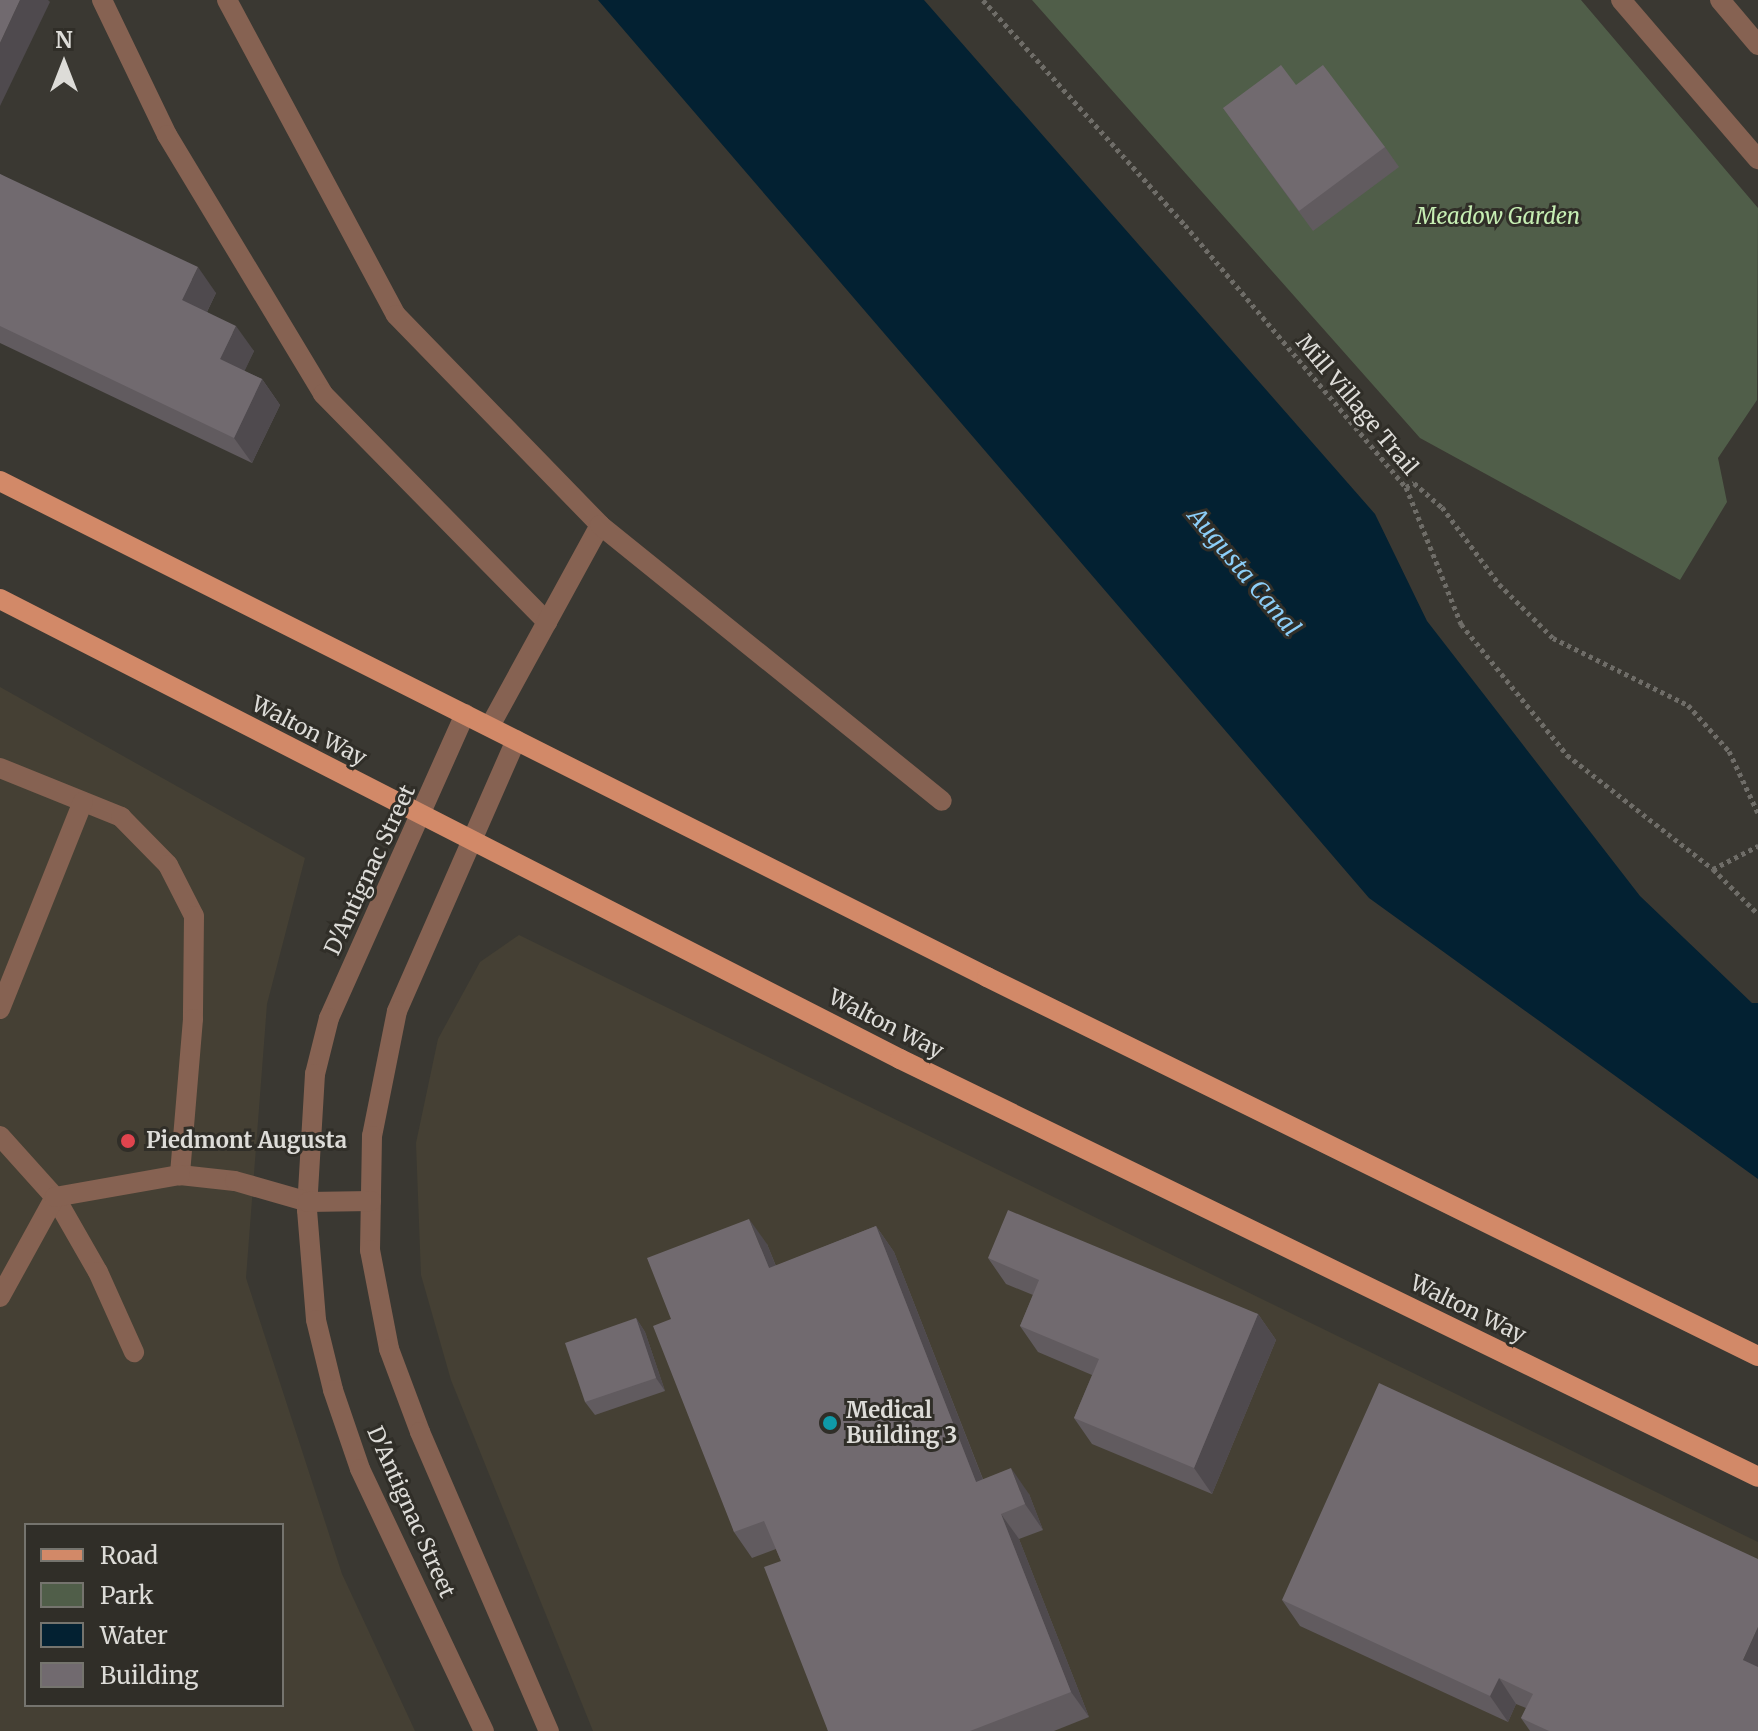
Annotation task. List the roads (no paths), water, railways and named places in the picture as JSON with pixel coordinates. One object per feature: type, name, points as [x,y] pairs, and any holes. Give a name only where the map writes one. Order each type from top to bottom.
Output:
[{"type":"main road","points":[[0,481],[1758,1356]]},
{"type":"main road","name":"Walton Way","points":[[0,599],[900,1059],[1758,1477]]},
{"type":"street","points":[[102,0],[167,135],[323,394],[547,622]]},
{"type":"street","points":[[227,0],[396,315],[600,525],[942,801]]},
{"type":"street","points":[[1621,0],[1758,159]]},
{"type":"street","points":[[1720,0],[1758,45]]},
{"type":"street","points":[[490,726],[600,525]]},
{"type":"street","name":"D'Antignac Street","points":[[465,714],[424,817],[329,1018],[315,1074],[308,1202],[316,1320],[333,1390],[360,1469],[484,1731]]},
{"type":"street","name":"D'Antignac Street","points":[[516,740],[397,1011],[372,1136],[370,1250],[389,1349],[549,1731]]},
{"type":"street","points":[[0,768],[121,817],[168,865],[194,916],[193,1019],[180,1175]]},
{"type":"street","points":[[0,1009],[83,802]]},
{"type":"street","points":[[0,1136],[55,1197],[98,1272],[134,1352]]},
{"type":"street","points":[[55,1197],[180,1175],[235,1181],[308,1202],[371,1201]]},
{"type":"street","points":[[0,1297],[55,1197]]},
{"type":"water","name":"Augusta Canal","points":[[598,0],[924,0],[1375,514],[1427,621],[1640,896],[1752,1003],[1758,1003],[1758,1179],[1369,898]]},
{"type":"place","name":"Piedmont Augusta","points":[[128,1141]]},
{"type":"place","name":"Medical Building 3","points":[[830,1423]]},
{"type":"park label","name":"Meadow Garden","points":[[1498,217]]}]
